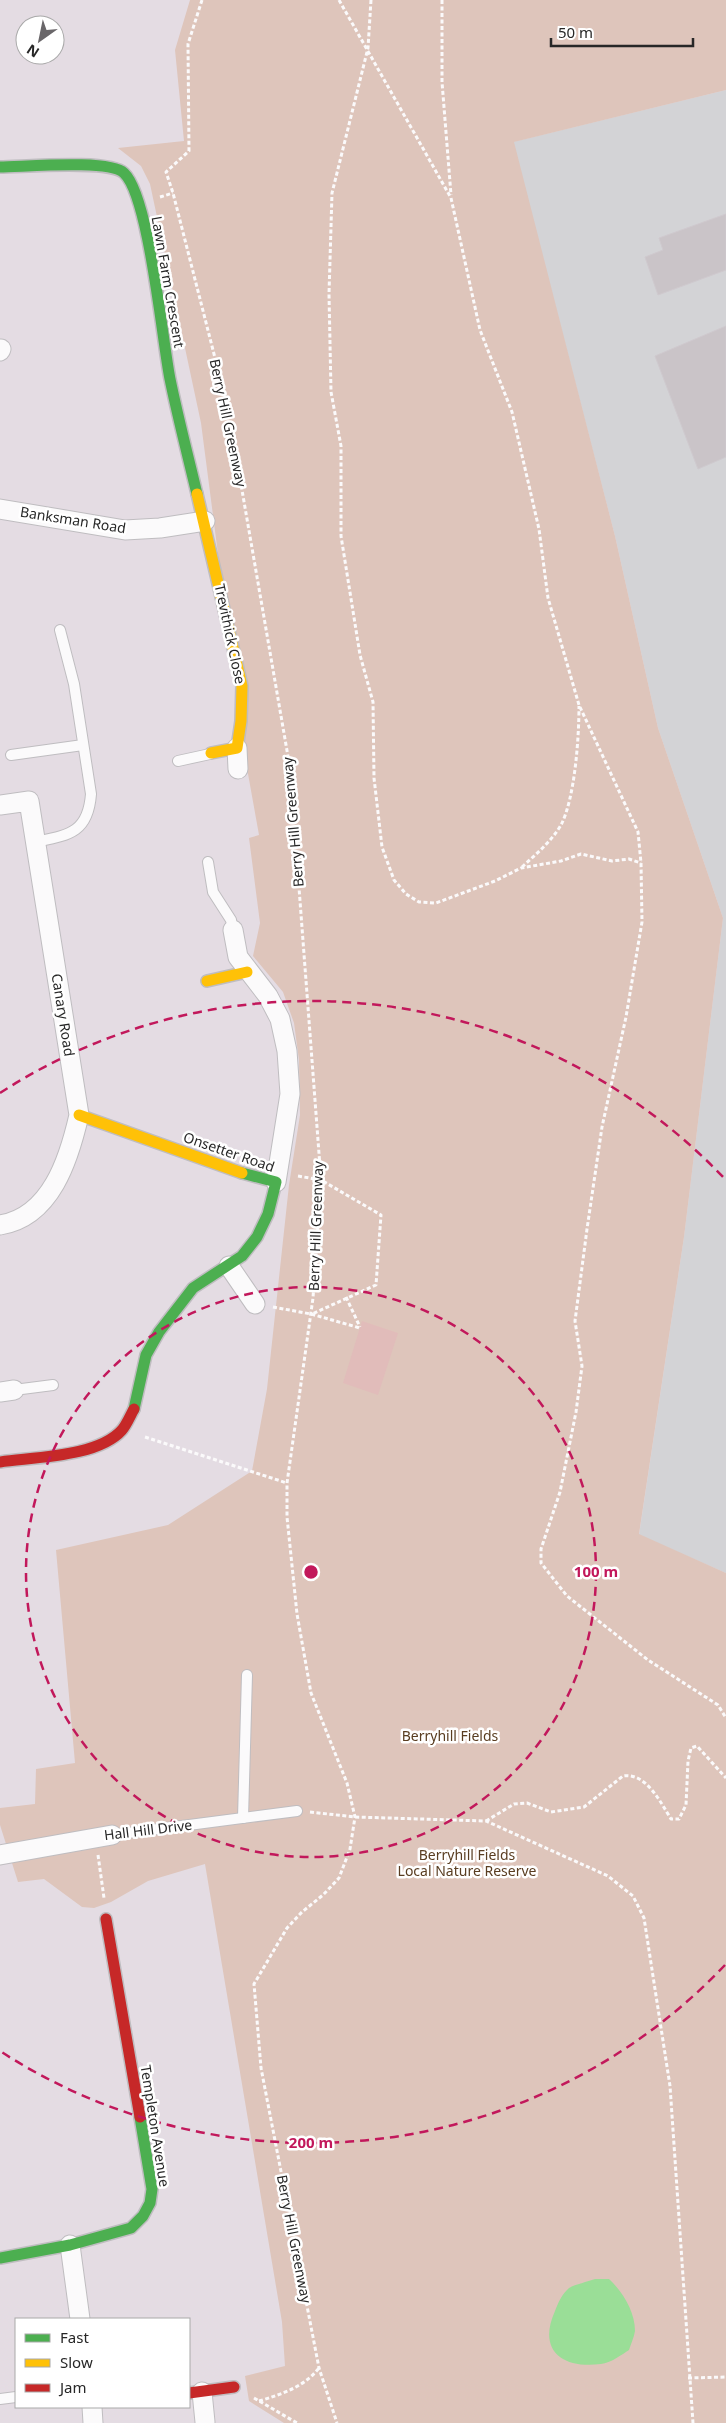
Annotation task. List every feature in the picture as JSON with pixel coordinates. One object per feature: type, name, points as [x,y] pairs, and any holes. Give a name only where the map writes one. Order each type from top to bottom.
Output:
[{"type":"street","name":"Lawn Farm Crescent","points":[[0,166],[98,165],[123,172],[133,186],[145,225],[170,379],[205,521]]},
{"type":"street","name":"Banksman Road","points":[[0,509],[125,530],[160,528],[205,521]]},
{"type":"street","name":"Trevithick Close","points":[[205,521],[242,686],[237,748],[238,769]]},
{"type":"street","points":[[211,754],[237,748]]},
{"type":"street","name":"Canary Road","points":[[0,805],[29,801],[78,1115],[68,1157],[48,1194],[32,1213],[10,1223],[0,1225]]},
{"type":"street","points":[[233,930],[238,957],[247,972],[268,996],[280,1019],[287,1052],[290,1094],[276,1182]]},
{"type":"street","points":[[207,981],[247,972]]},
{"type":"street","name":"Onsetter Road","points":[[78,1115],[242,1173],[276,1182],[268,1214],[257,1238],[242,1256],[229,1266],[211,1274],[193,1288],[159,1332],[146,1356],[134,1409],[123,1430]]},
{"type":"street","points":[[229,1266],[255,1304]]},
{"type":"street","points":[[0,1462],[90,1449],[111,1439],[123,1430]]},
{"type":"street","name":"Hall Hill Drive","points":[[0,1855],[104,1836]]},
{"type":"street","name":"Templeton Avenue","points":[[0,2258],[70,2245],[131,2228],[143,2216],[150,2203],[152,2189],[106,1919]]},
{"type":"street","points":[[70,2245],[80,2318]]},
{"type":"street","points":[[205,2422],[195,2393],[234,2387]]},
{"type":"street","points":[[92,2408],[93,2423]]},
{"type":"lane","points":[[35,842],[74,832],[84,822],[90,809],[91,794],[74,684],[60,630]]},
{"type":"lane","points":[[11,754],[83,745]]},
{"type":"lane","points":[[178,761],[211,754]]},
{"type":"lane","points":[[208,862],[213,892],[231,920],[233,930]]},
{"type":"lane","points":[[7,1391],[53,1385]]},
{"type":"lane","points":[[243,1818],[248,1675]]},
{"type":"lane","name":"Hall Hill Drive","points":[[104,1836],[297,1811]]},
{"type":"lane","points":[[0,2399],[15,2397]]},
{"type":"path","name":"Berry Hill Greenway","points":[[202,0],[188,44],[188,151],[166,172],[228,409],[290,768],[321,1180],[311,1314],[287,1483],[287,1517],[297,1614],[311,1693],[348,1783],[355,1817],[350,1849],[339,1878],[323,1896],[302,1912],[287,1928],[254,1984],[261,2068],[319,2368],[337,2423]]},
{"type":"path","points":[[339,0],[452,198]]},
{"type":"path","points":[[371,0],[368,48],[332,193],[329,304],[331,392],[341,446],[341,536],[360,655],[373,702],[374,778],[382,847],[394,880],[406,894],[419,902],[436,903],[495,881],[521,868],[561,861],[581,854],[612,861],[629,858],[641,863]]},
{"type":"path","points":[[442,0],[442,82],[452,198],[480,330],[512,412],[539,529],[548,598],[580,705],[638,832],[641,863],[642,922],[626,1017],[602,1127],[575,1321],[582,1366],[560,1492],[541,1549],[541,1562],[567,1596],[648,1660],[718,1705],[726,1718]]},
{"type":"path","points":[[521,868],[550,840],[561,824],[567,808],[578,744],[580,705]]},
{"type":"path","points":[[311,1314],[376,1285],[381,1215],[321,1180]]},
{"type":"path","points":[[255,1304],[311,1314],[360,1328],[346,1298]]},
{"type":"path","points":[[123,1430],[287,1483]]},
{"type":"path","points":[[486,1820],[514,1804],[527,1803],[551,1812],[584,1807],[623,1776],[629,1774],[636,1776],[661,1801],[670,1819],[679,1819],[686,1805],[688,1761],[691,1748],[697,1746],[726,1778]]},
{"type":"path","points":[[297,1811],[355,1817],[486,1820],[608,1876],[633,1896],[644,1918],[670,2086],[688,2378],[693,2423]]},
{"type":"path","points":[[104,1836],[106,1919]]},
{"type":"path","points":[[259,2401],[284,2393],[299,2385],[313,2376],[319,2368]]},
{"type":"path","points":[[688,2378],[726,2377]]},
{"type":"path","points":[[234,2387],[297,2423]]},
{"type":"shaded area","points":[[726,90],[726,1573],[639,1535],[684,1237],[723,918],[658,728],[615,536],[513,142]]},
{"type":"shaded area","points":[[362,1321],[398,1333],[378,1395],[343,1383]]},
{"type":"shaded area","points":[[595,2279],[609,2279],[619,2289],[627,2302],[633,2316],[635,2331],[629,2350],[601,2364],[587,2365],[565,2360],[552,2347],[549,2337],[550,2325],[555,2311],[562,2296],[569,2288]]},
{"type":"green space","name":"Berryhill Fields","points":[[190,0],[726,0],[726,90],[514,142],[615,536],[658,728],[723,918],[684,1237],[639,1534],[726,1573],[726,2423],[284,2423],[249,2401],[245,2376],[285,2366],[282,2322],[205,1864],[148,1881],[111,1902],[94,1908],[82,1907],[44,1879],[18,1882],[0,1825],[0,1808],[35,1804],[36,1769],[75,1763],[56,1550],[168,1525],[252,1471],[267,1389],[289,1185],[300,1115],[299,1060],[294,1023],[283,992],[253,956],[260,923],[249,838],[259,835],[243,746],[201,423],[150,184],[141,166],[118,148],[184,141],[175,50]]},
{"type":"building","points":[[726,214],[726,270],[658,295],[645,257],[663,250],[659,238]]},
{"type":"building","points":[[726,326],[726,457],[698,469],[655,356]]},
{"type":"traffic: fast","points":[[0,167],[102,166],[124,173],[133,187],[141,209],[153,270],[170,379],[197,494]]},
{"type":"traffic: fast","points":[[134,1409],[146,1355],[159,1332],[193,1288],[242,1256],[257,1237],[268,1214],[276,1182],[242,1173]]},
{"type":"traffic: fast","points":[[0,2258],[70,2245],[131,2228],[143,2216],[150,2203],[152,2189],[140,2117]]},
{"type":"traffic: slow","points":[[197,494],[242,686],[241,721],[237,748],[211,753]]},
{"type":"traffic: slow","points":[[207,981],[247,972]]},
{"type":"traffic: slow","points":[[79,1115],[242,1173]]},
{"type":"traffic: jam","points":[[0,1462],[48,1457],[98,1446],[122,1430],[134,1409]]},
{"type":"traffic: jam","points":[[106,1919],[140,2117]]},
{"type":"traffic: jam","points":[[190,2393],[234,2387]]},
{"type":"park label","name":"Berryhill Fields Local Nature Reserve","points":[[467,1864]]}]
